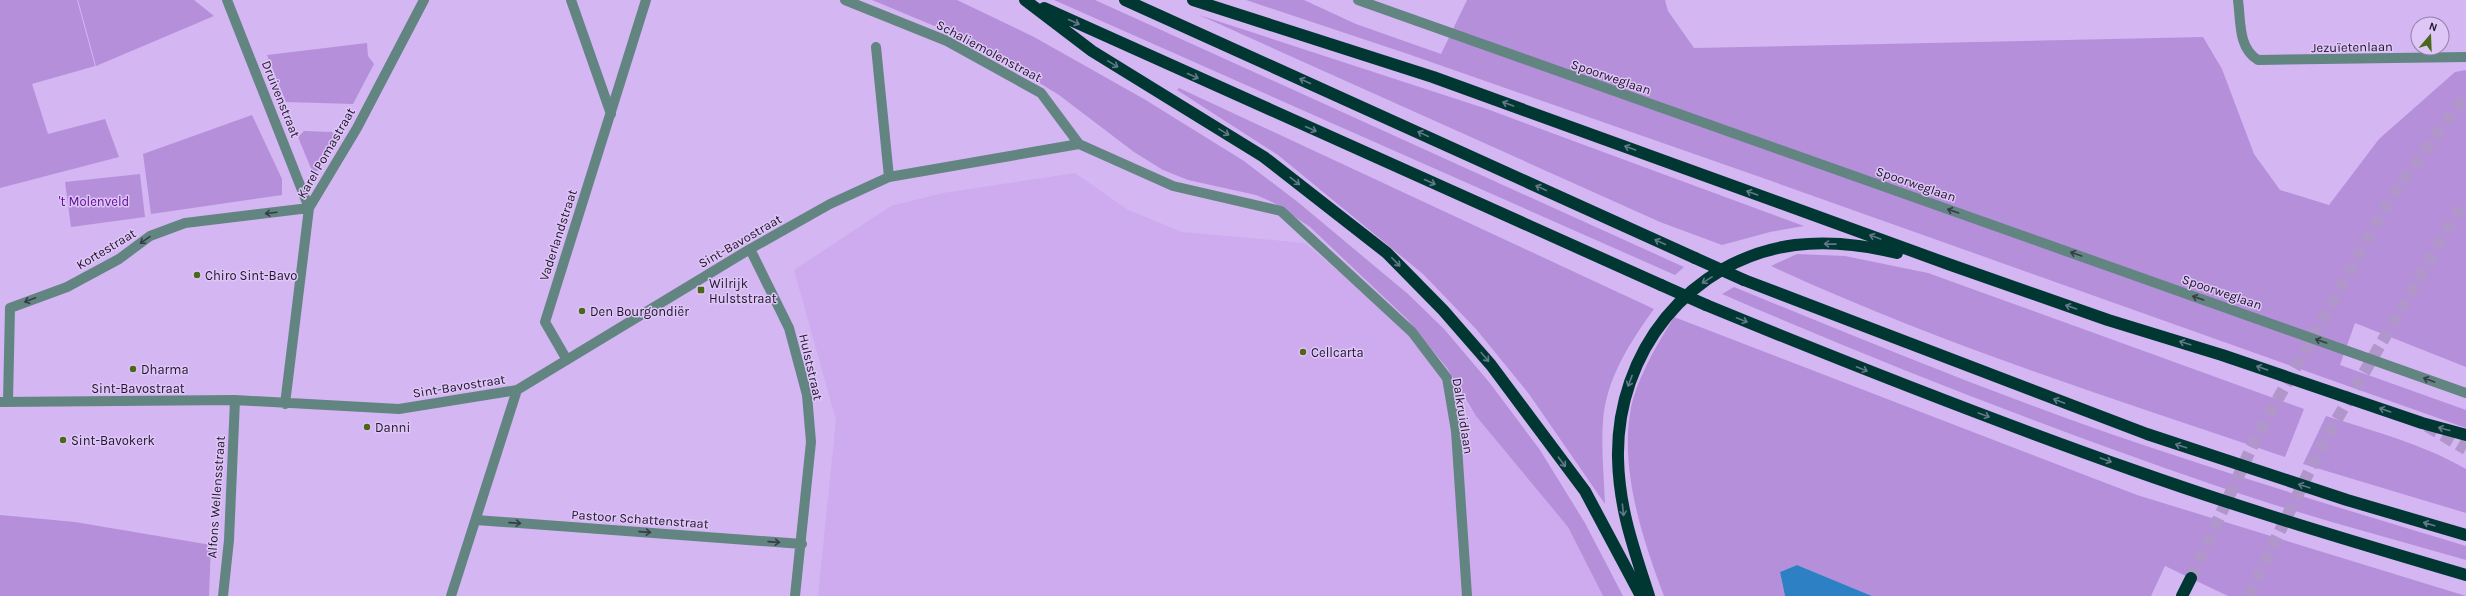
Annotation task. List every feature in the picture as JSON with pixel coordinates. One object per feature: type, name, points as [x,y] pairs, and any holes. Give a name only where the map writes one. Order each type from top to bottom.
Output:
[{"type":"highway","points":[[1026,0],[1662,286],[1865,371],[2134,471],[2325,534],[2466,575]]},
{"type":"highway","points":[[1026,0],[1092,51],[1264,157],[1387,253],[1443,310],[1491,365],[1584,491],[1641,596]]},
{"type":"highway","points":[[1125,0],[1744,280],[2146,434],[2347,500],[2466,535]]},
{"type":"highway","points":[[1193,0],[1432,77],[1951,265],[2108,320],[2222,355],[2422,423],[2466,435]]},
{"type":"highway","points":[[1649,596],[1624,518],[1618,457],[1622,417],[1628,385],[1642,353],[1660,323],[1680,300],[1706,280],[1741,261],[1794,246],[1832,244],[1882,249],[1951,265]]},
{"type":"highway","points":[[2182,596],[2191,578]]},
{"type":"street","name":"Druivenstraat","points":[[227,0],[309,208]]},
{"type":"street","name":"Karel Pomastraat","points":[[285,404],[309,208],[357,128],[424,0]]},
{"type":"street","points":[[571,0],[611,114]]},
{"type":"street","name":"Vaderlandstraat","points":[[567,360],[545,322],[646,0]]},
{"type":"street","name":"Schaliemolenstraat","points":[[845,0],[947,41],[1041,93],[1079,144],[1173,186],[1281,211]]},
{"type":"street","name":"Spoorweglaan","points":[[1358,0],[2466,393]]},
{"type":"street","name":"Jezuïetenlaan","points":[[2238,0],[2244,47],[2250,55],[2258,60],[2466,57]]},
{"type":"street","points":[[876,47],[890,177]]},
{"type":"street","name":"Sint-Bavostraat","points":[[4,402],[235,400],[285,404],[400,409],[517,390],[750,249],[830,204],[890,177],[1079,144]]},
{"type":"street","name":"Kortestraat","points":[[4,402],[10,308],[67,287],[119,259],[150,236],[186,223],[309,208]]},
{"type":"street","name":"Dalkruidlaan","points":[[1281,211],[1412,332],[1447,378],[1456,431],[1467,596]]},
{"type":"street","name":"Hulststraat","points":[[750,249],[789,328],[807,395],[811,442],[802,544],[795,596]]},
{"type":"street","points":[[451,596],[517,390]]},
{"type":"street","name":"Alfons Wellensstraat","points":[[223,596],[228,540],[235,400]]},
{"type":"street","name":"Pastoor Schattenstraat","points":[[476,520],[802,544]]},
{"type":"shaded area","points":[[1075,173],[1128,210],[1182,232],[1305,243],[1419,341],[1476,416],[1568,527],[1603,596],[818,596],[836,420],[794,270],[891,206],[943,193]]},
{"type":"green space","points":[[0,0],[77,0],[95,66],[32,84],[48,134],[105,119],[119,157],[0,188]]},
{"type":"green space","points":[[78,0],[194,0],[214,16],[96,66]]},
{"type":"green space","points":[[872,0],[957,0],[1034,37],[1144,99],[1244,161],[1299,203],[1408,294],[1444,329],[1489,382],[1540,450],[1585,523],[1623,596],[1603,596],[1568,527],[1476,416],[1447,368],[1407,319],[1310,227],[1274,203],[1256,195],[1188,180],[1163,170],[1134,152],[1059,95],[996,56],[944,30]]},
{"type":"green space","points":[[1054,0],[1095,0],[1684,267],[1675,275]]},
{"type":"green space","points":[[1246,0],[1304,0],[1356,24],[1441,54],[1467,0],[1665,0],[1668,11],[1694,48],[2203,37],[2222,69],[2254,154],[2280,190],[2329,205],[2379,139],[2455,72],[2466,70],[2466,367],[2355,323],[2340,365],[2466,410],[2466,428],[1760,177],[1408,54]]},
{"type":"green space","points":[[1199,15],[1487,109],[1804,226],[1770,232],[1722,245],[1660,222]]},
{"type":"green space","points":[[367,43],[368,56],[374,64],[353,104],[286,102],[267,55]]},
{"type":"green space","points":[[1179,88],[1654,309],[1628,348],[1614,376],[1605,405],[1602,442],[1605,504],[1529,394],[1476,329],[1423,274],[1278,155],[1177,90]]},
{"type":"green space","points":[[252,115],[282,179],[282,195],[151,214],[143,154]]},
{"type":"green space","points":[[304,131],[332,132],[336,137],[318,171],[312,171],[298,137]]},
{"type":"green space","name":"'t Molenveld","points":[[140,174],[145,217],[71,227],[65,182]]},
{"type":"green space","points":[[1797,254],[1845,256],[1928,273],[2304,409],[2285,457],[2090,391],[1961,345],[1834,294],[1771,266]]},
{"type":"green space","points":[[1734,287],[1967,381],[2108,433],[2242,477],[2466,546],[2466,560],[2274,505],[2149,463],[1904,370],[1722,294]]},
{"type":"green space","points":[[1674,317],[2137,495],[2466,596],[2228,596],[2165,566],[2151,596],[1872,596],[1797,565],[1780,572],[1785,596],[1664,596],[1648,552],[1635,504],[1628,455],[1628,431],[1631,408],[1638,385],[1655,349]]},
{"type":"green space","points":[[2326,416],[2415,445],[2450,460],[2466,469],[2466,513],[2303,464]]},
{"type":"green space","points":[[0,515],[75,522],[211,545],[209,596],[0,596]]},
{"type":"water","points":[[1797,565],[1872,596],[1785,596],[1780,572]]},
{"type":"tunnel","points":[[2191,578],[2256,438],[2390,199],[2466,94]]},
{"type":"tunnel","points":[[2248,596],[2322,445],[2450,225],[2466,202]]},
{"type":"tunnel","points":[[2427,426],[2466,449]]},
{"type":"place","name":"Chiro Sint-Bavo","points":[[197,275]]},
{"type":"place","name":"Wilrijk Hulststraat","points":[[701,290]]},
{"type":"place","name":"Den Bourgondiër","points":[[582,311]]},
{"type":"place","name":"Cellcarta","points":[[1303,352]]},
{"type":"place","name":"Dharma","points":[[133,369]]},
{"type":"place","name":"Danni","points":[[367,427]]},
{"type":"place","name":"Sint-Bavokerk","points":[[63,440]]}]
